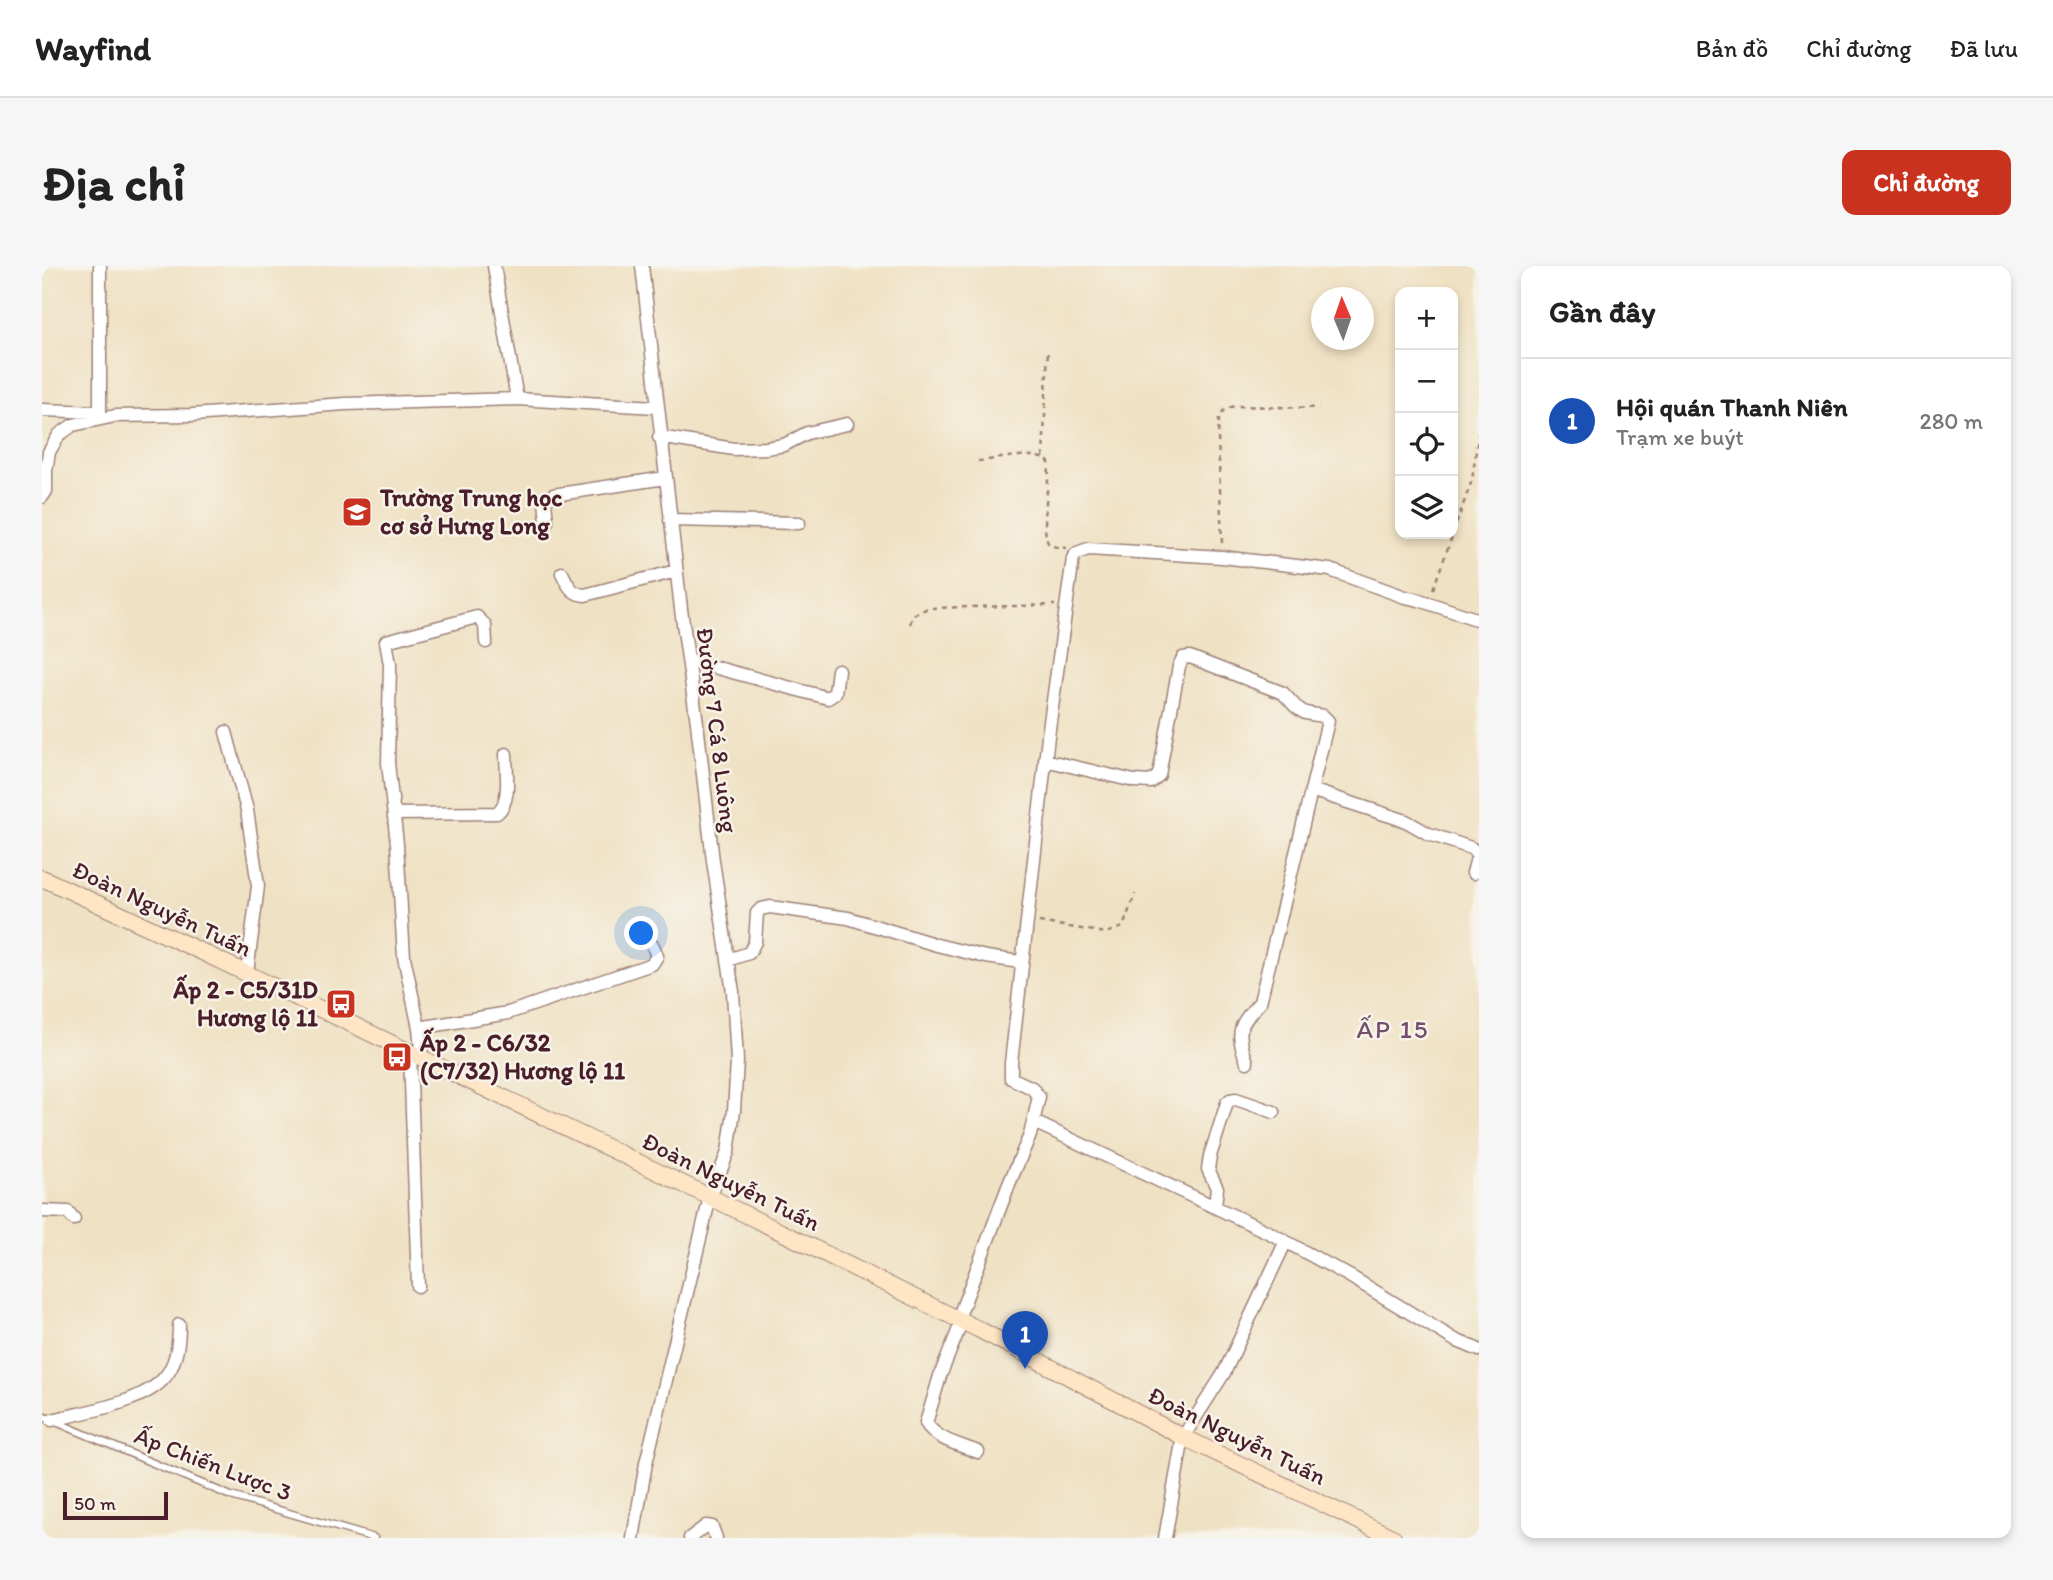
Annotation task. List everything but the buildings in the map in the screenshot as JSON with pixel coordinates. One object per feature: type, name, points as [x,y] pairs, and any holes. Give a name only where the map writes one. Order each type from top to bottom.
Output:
[{"type":"main road","name":"Đoàn Nguyễn Tuấn","points":[[42,878],[710,1197],[960,1320],[1183,1437],[1394,1538]]},
{"type":"street","points":[[100,266],[100,415]]},
{"type":"street","points":[[494,266],[517,399]]},
{"type":"street","name":"Đường 7 Cá 8 Luông","points":[[633,1538],[646,1463],[710,1197],[728,1152],[737,1061],[733,992],[713,861],[676,571],[642,266]]},
{"type":"street","points":[[42,410],[115,416],[237,413],[345,404],[517,399],[656,407]]},
{"type":"street","points":[[42,497],[46,491],[49,453],[59,435],[73,425],[100,415]]},
{"type":"street","points":[[660,437],[733,449],[766,448],[784,445],[807,433],[847,424]]},
{"type":"street","points":[[547,523],[545,500],[553,495],[665,478]]},
{"type":"street","points":[[670,520],[799,523]]},
{"type":"street","points":[[978,1451],[943,1438],[926,1423],[960,1320],[1034,1122],[1039,1097],[1032,1088],[1011,1077],[1025,920],[1073,558],[1088,549],[1222,557],[1330,570],[1479,620]]},
{"type":"street","points":[[562,573],[571,590],[578,595],[586,595],[676,571]]},
{"type":"street","points":[[418,1286],[416,1055],[419,1027],[404,957],[388,763],[390,665],[386,641],[477,617],[485,625],[486,642]]},
{"type":"street","points":[[1045,760],[1134,781],[1151,782],[1159,775],[1179,666],[1183,658],[1190,657],[1283,693],[1305,713],[1324,716],[1328,721],[1260,1002],[1243,1020],[1240,1030],[1241,1046],[1247,1062]]},
{"type":"street","points":[[688,660],[828,698],[835,693],[838,670]]},
{"type":"street","points":[[226,732],[247,810],[258,886],[247,974]]},
{"type":"street","points":[[394,814],[497,813],[504,807],[506,799],[506,754]]},
{"type":"street","points":[[1311,790],[1406,821],[1429,834],[1471,848],[1478,854],[1473,873]]},
{"type":"street","points":[[728,960],[749,953],[755,942],[757,913],[761,909],[770,908],[848,918],[937,945],[1020,962]]},
{"type":"street","points":[[419,1027],[508,1013],[652,964],[657,956],[653,946]]},
{"type":"street","points":[[1215,1206],[1217,1188],[1208,1169],[1227,1103],[1236,1099],[1275,1112]]},
{"type":"street","points":[[1034,1122],[1215,1206],[1351,1277],[1455,1340],[1479,1350]]},
{"type":"street","points":[[42,1211],[68,1212],[74,1219]]},
{"type":"street","points":[[1165,1538],[1183,1437],[1223,1373],[1285,1243]]},
{"type":"street","points":[[47,1418],[125,1401],[149,1390],[166,1377],[179,1344],[179,1325]]},
{"type":"street","points":[[690,1538],[706,1526],[712,1527],[716,1538]]},
{"type":"lane","name":"Ấp Chiến Lược 3","points":[[47,1418],[231,1496],[374,1538]]},
{"type":"path","points":[[1044,458],[1048,350]]},
{"type":"path","points":[[1222,557],[1218,436],[1219,418],[1224,410],[1234,406],[1319,408]]},
{"type":"path","points":[[1458,520],[1472,480],[1479,430]]},
{"type":"path","points":[[978,461],[1029,456],[1044,458],[1049,462],[1045,528],[1047,542],[1080,552]]},
{"type":"path","points":[[1428,603],[1451,539]]},
{"type":"path","points":[[910,624],[913,615],[928,608],[1066,605]]},
{"type":"path","points":[[1025,920],[1106,933],[1123,927],[1135,894]]},
{"type":"place","name":"Trường Trung học cơ sở Hưng Long","points":[[357,512]]},
{"type":"place","name":"Ấp 2 - C5/31D Hương lộ 11","points":[[341,1004]]},
{"type":"place","name":"Ấp 2 - C6/32 (C7/32) Hương lộ 11","points":[[397,1057]]},
{"type":"place","name":"Hội quán Thanh Niên","points":[[1025,1369]]},
{"type":"district","name":"ẤP 15","points":[[1393,1029]]}]
